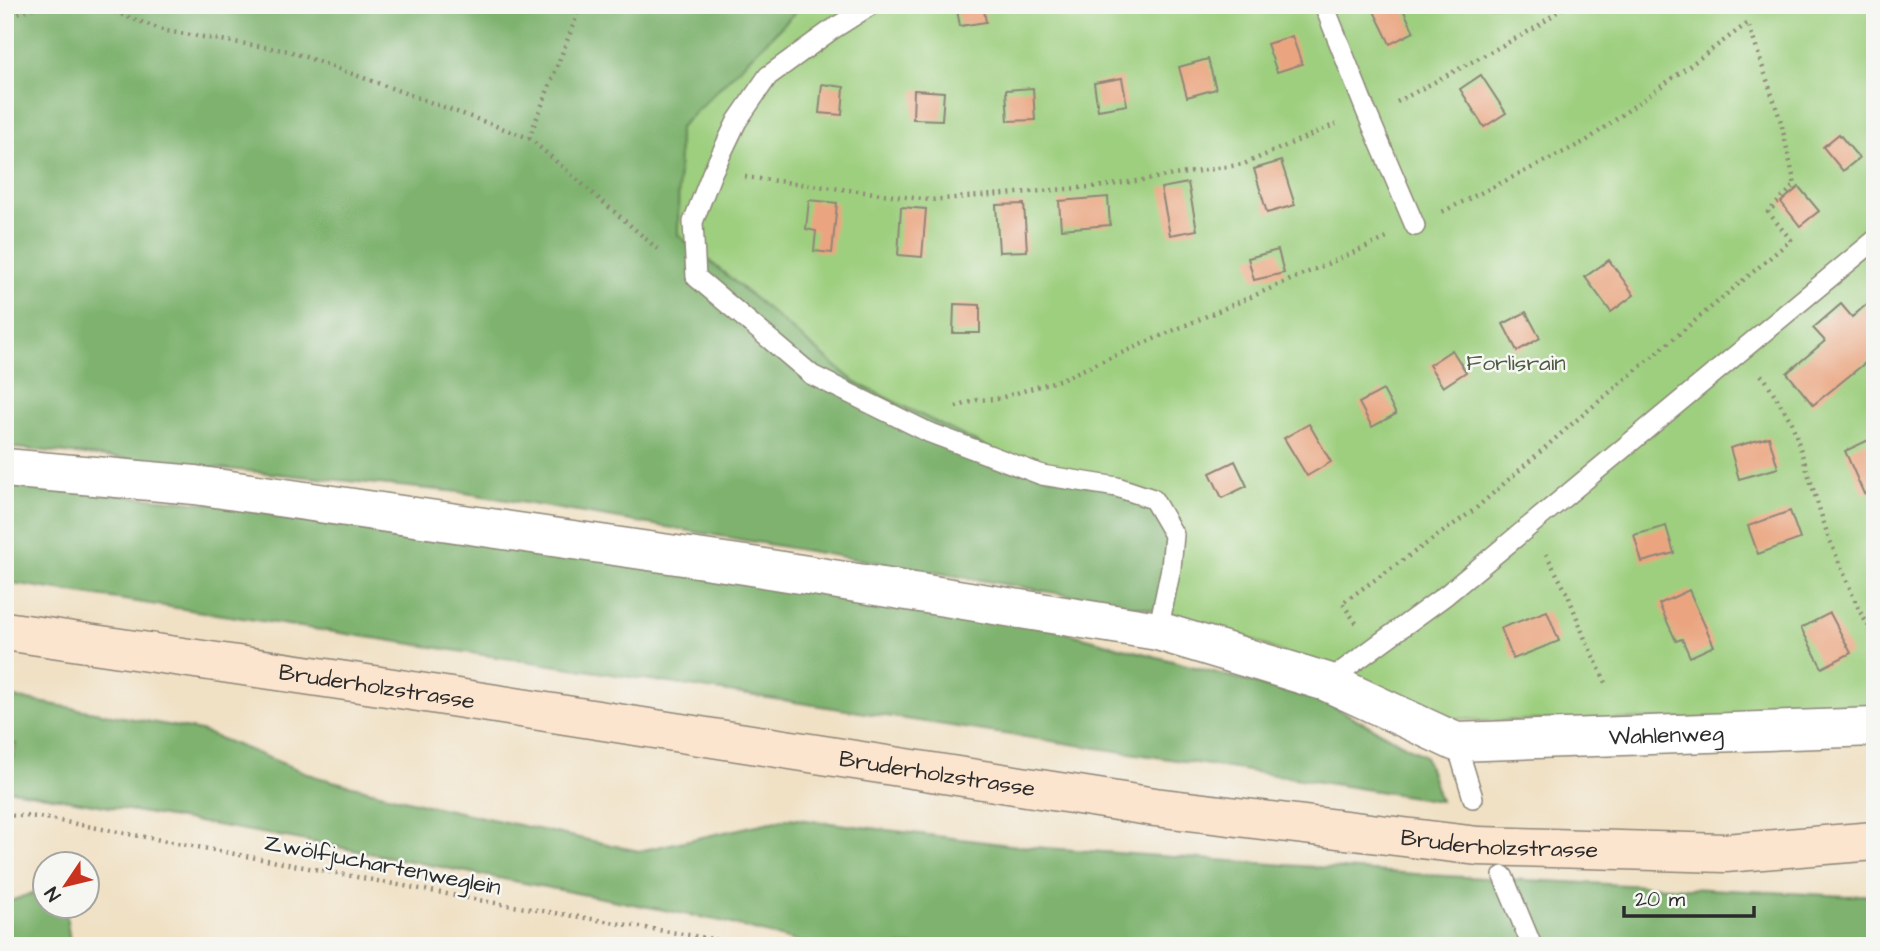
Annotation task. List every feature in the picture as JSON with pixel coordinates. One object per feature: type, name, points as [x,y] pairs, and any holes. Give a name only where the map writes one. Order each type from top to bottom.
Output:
[{"type":"main road","name":"Bruderholzstrasse","points":[[5,631],[373,685],[1155,807],[1478,846],[1725,853],[1875,841]]},
{"type":"street","points":[[5,468],[209,487],[745,565],[1158,631],[1327,682],[1456,742]]},
{"type":"street","name":"Wahlenweg","points":[[1456,742],[1875,727]]},
{"type":"lane","points":[[871,5],[768,76],[737,121],[712,173],[693,222],[696,277],[812,375],[928,432],[1042,475],[1117,487],[1153,499],[1174,535],[1171,568],[1158,631]]},
{"type":"lane","points":[[1324,5],[1415,226]]},
{"type":"lane","points":[[1327,682],[1446,595],[1875,240]]},
{"type":"lane","points":[[1456,742],[1473,799]]},
{"type":"lane","points":[[1503,876],[1532,946]]},
{"type":"path","points":[[5,17],[42,5]]},
{"type":"path","points":[[95,5],[166,31],[289,51],[529,138],[661,253],[696,277]]},
{"type":"path","points":[[529,138],[581,5]]},
{"type":"path","points":[[712,173],[930,200],[1104,186],[1244,164],[1366,111],[1393,105],[1535,28],[1567,5]]},
{"type":"path","points":[[977,400],[997,399],[1059,380],[1415,226],[1586,141],[1748,23],[1781,122],[1795,185],[1768,212],[1791,240],[1474,510],[1342,603],[1373,646]]},
{"type":"path","points":[[1765,379],[1792,423],[1828,537],[1860,612],[1875,636]]},
{"type":"path","points":[[1524,530],[1553,565],[1608,687]]},
{"type":"path","name":"Zwölfjuchartenweglein","points":[[5,815],[52,819],[489,902],[754,946]]},
{"type":"green space","points":[[5,5],[803,5],[679,128],[678,235],[856,383],[1042,475],[1153,499],[1174,535],[1162,611],[459,492],[5,447]]},
{"type":"green space","name":"Forlisrain","points":[[803,5],[1875,5],[1875,715],[1481,721],[1425,715],[1245,637],[1200,626],[1162,611],[1042,475],[856,383],[678,235],[678,128]]},
{"type":"green space","points":[[5,485],[294,511],[1038,625],[1325,702],[1425,756],[1440,801],[5,582]]},
{"type":"green space","points":[[5,696],[201,731],[317,777],[427,805],[639,851],[789,818],[1018,846],[1444,876],[1848,896],[1875,894],[1875,946],[813,946],[721,921],[291,838],[5,789],[16,744],[5,742]]},
{"type":"green space","points":[[32,893],[32,920],[67,920],[70,941],[65,946],[5,946],[5,903]]},
{"type":"building","points":[[956,5],[983,5],[986,22],[960,26]]},
{"type":"building","points":[[1371,5],[1401,5],[1414,32],[1390,44]]},
{"type":"building","points":[[1292,36],[1302,64],[1277,72],[1267,44]]},
{"type":"building","points":[[1208,59],[1216,89],[1187,97],[1179,67]]},
{"type":"building","points":[[1481,75],[1506,113],[1484,127],[1460,89]]},
{"type":"building","points":[[1122,78],[1127,105],[1098,110],[1094,83]]},
{"type":"building","points":[[822,84],[844,87],[842,115],[819,113]]},
{"type":"building","points":[[1033,88],[1035,120],[1008,121],[1006,90]]},
{"type":"building","points":[[914,90],[944,92],[942,120],[913,119]]},
{"type":"building","points":[[1839,134],[1859,158],[1843,171],[1823,147]]},
{"type":"building","points":[[1281,161],[1295,205],[1267,213],[1254,169]]},
{"type":"building","points":[[1188,183],[1197,230],[1170,235],[1161,188]]},
{"type":"building","points":[[1799,187],[1819,211],[1800,226],[1781,202]]},
{"type":"building","points":[[1108,197],[1110,225],[1061,229],[1059,201]]},
{"type":"building","points":[[809,200],[837,203],[832,253],[814,251],[816,231],[806,229]]},
{"type":"building","points":[[1024,204],[1027,251],[999,252],[996,205]]},
{"type":"building","points":[[901,207],[926,209],[922,257],[898,255]]},
{"type":"building","points":[[1278,250],[1284,273],[1254,280],[1248,258]]},
{"type":"building","points":[[1609,260],[1634,295],[1611,312],[1585,277]]},
{"type":"building","points":[[1875,297],[1875,355],[1813,405],[1787,373],[1825,341],[1813,328],[1841,304],[1852,317]]},
{"type":"building","points":[[954,304],[980,305],[980,333],[953,333]]},
{"type":"building","points":[[1526,312],[1540,338],[1517,351],[1503,324]]},
{"type":"building","points":[[1452,350],[1466,372],[1443,387],[1429,365]]},
{"type":"building","points":[[1383,390],[1396,414],[1372,427],[1359,403]]},
{"type":"building","points":[[1309,424],[1331,462],[1307,476],[1284,438]]},
{"type":"building","points":[[1769,437],[1778,468],[1739,479],[1730,448]]},
{"type":"building","points":[[1875,437],[1875,489],[1864,494],[1845,451]]},
{"type":"building","points":[[1235,461],[1247,486],[1222,498],[1210,473]]},
{"type":"building","points":[[1790,511],[1800,539],[1758,554],[1748,526]]},
{"type":"building","points":[[1666,526],[1674,553],[1642,562],[1634,535]]},
{"type":"building","points":[[1689,590],[1714,646],[1690,657],[1682,639],[1676,641],[1659,604]]},
{"type":"building","points":[[1547,611],[1559,641],[1513,659],[1501,628]]},
{"type":"building","points":[[1830,613],[1851,653],[1822,668],[1801,628]]}]
